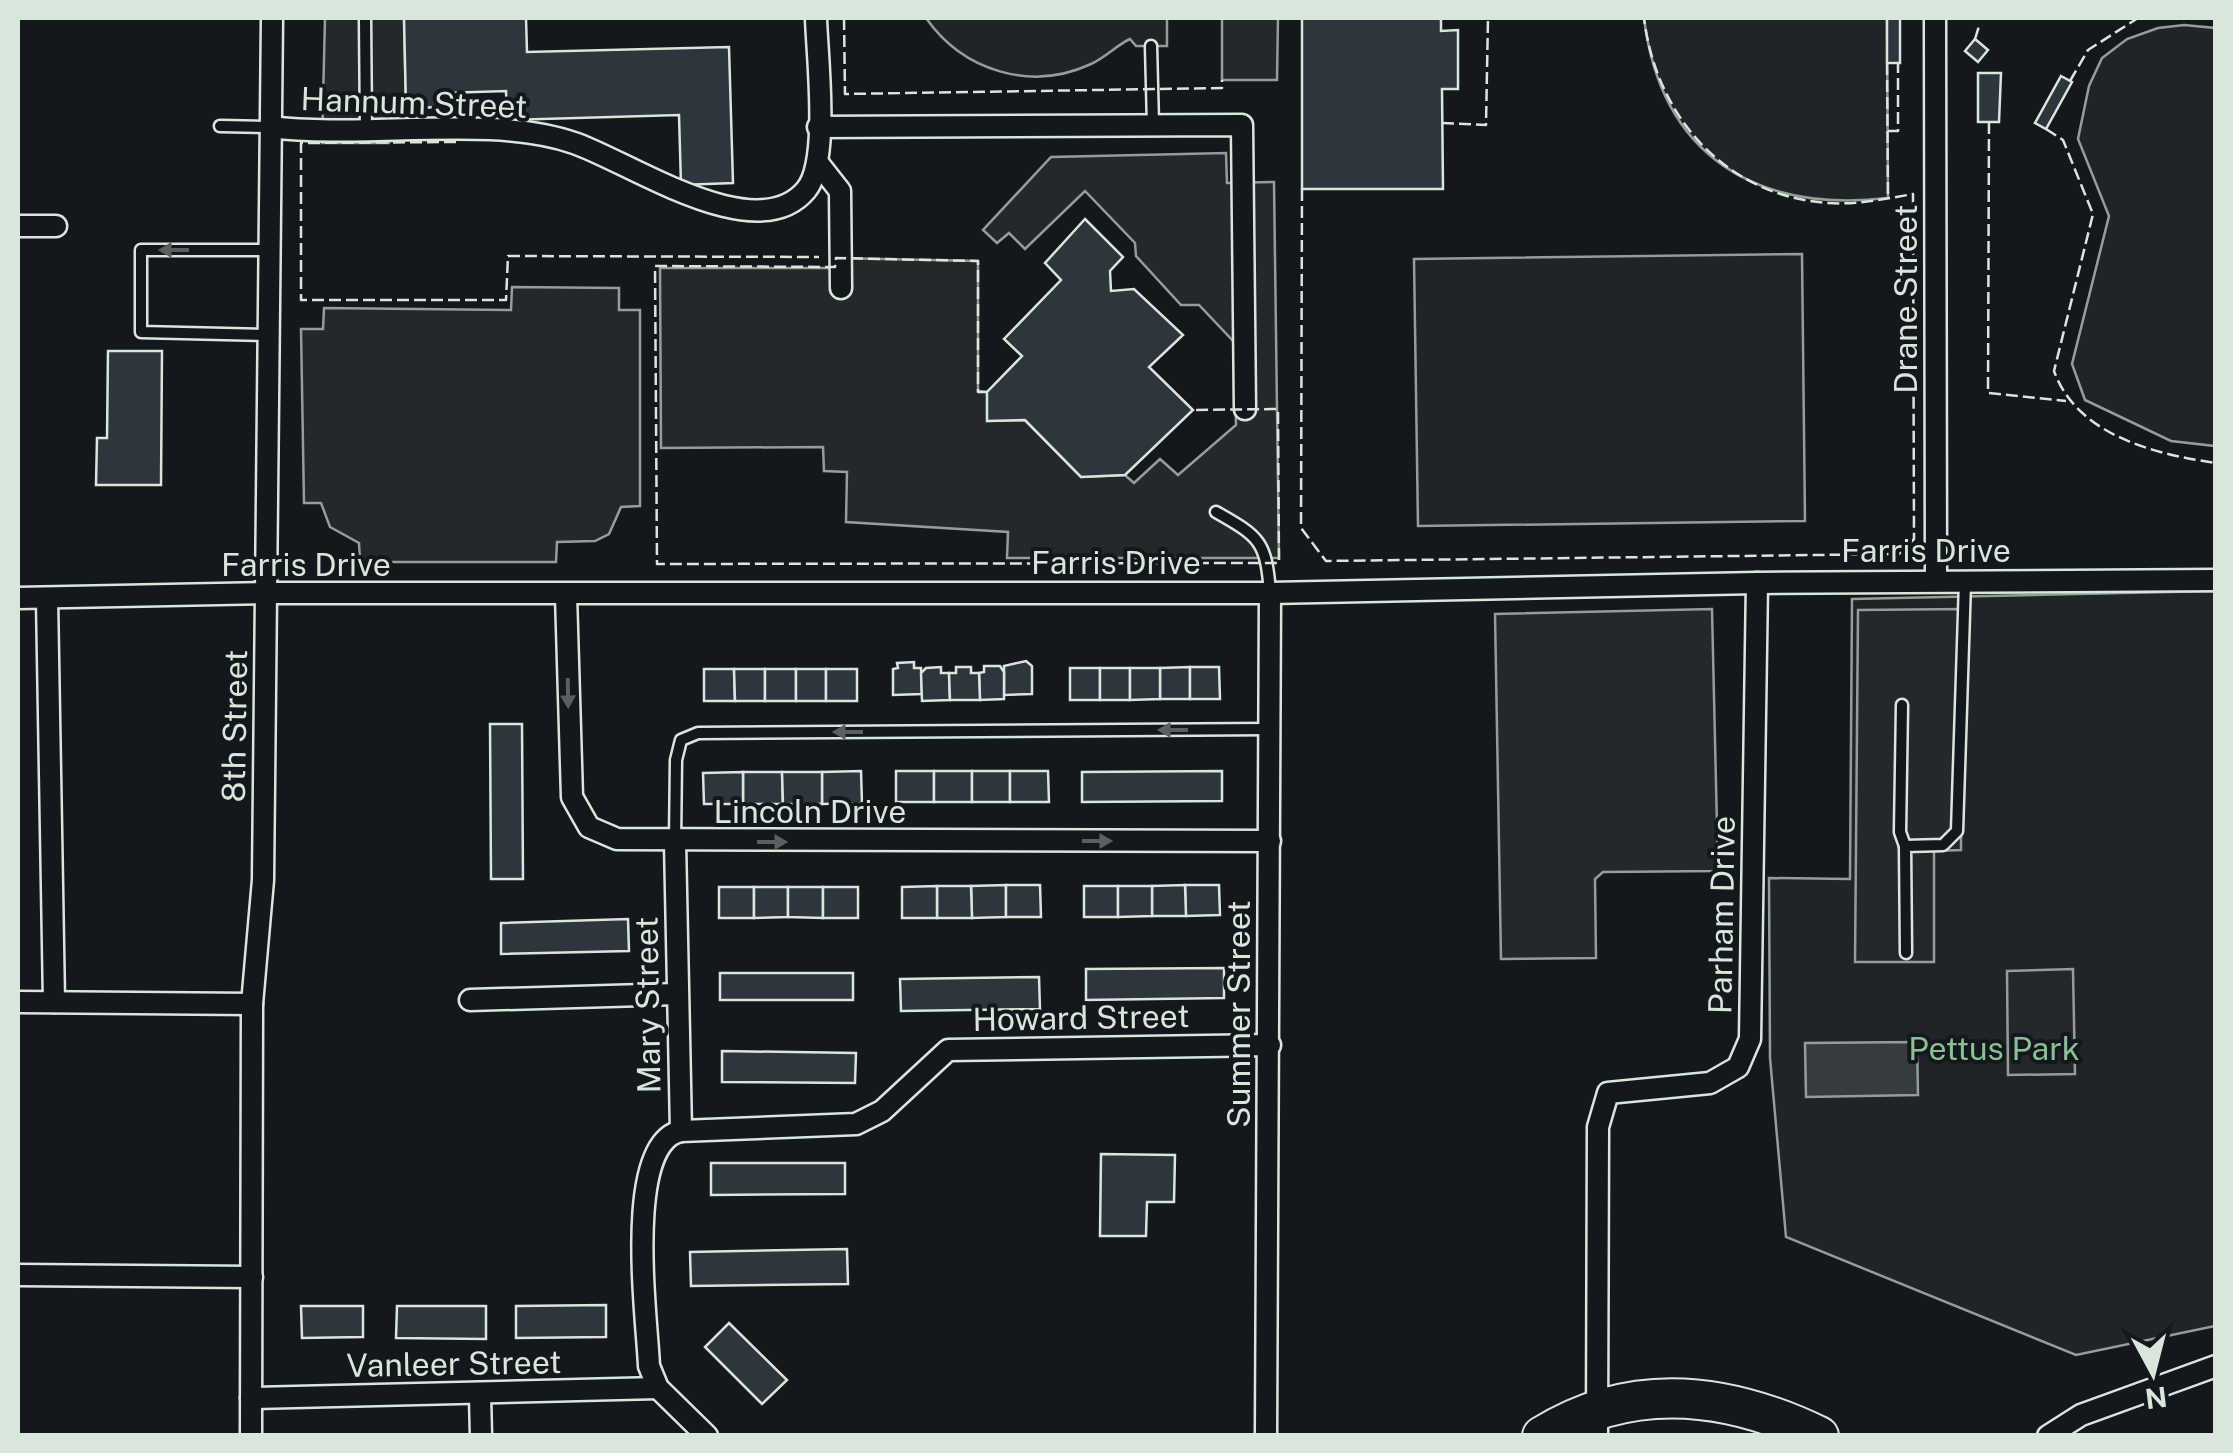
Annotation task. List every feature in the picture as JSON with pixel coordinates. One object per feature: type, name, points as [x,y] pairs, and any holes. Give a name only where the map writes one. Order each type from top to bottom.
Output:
[{"type":"highway","points":[[1542,1436],[1597,1422],[1634,1400],[1732,1402],[1819,1436]]},
{"type":"street","name":"8th Street","points":[[251,1436],[252,1004],[263,880],[272,18]]},
{"type":"street","points":[[816,18],[818,163],[840,191],[841,288]]},
{"type":"street","name":"Drane Street","points":[[1935,18],[1936,580]]},
{"type":"street","points":[[818,126],[1242,125],[1245,409]]},
{"type":"street","name":"Hannum Street","points":[[271,128],[508,131],[571,141],[626,164],[669,190],[712,205],[767,208],[790,203],[808,188],[818,163]]},
{"type":"street","points":[[18,226],[56,226]]},
{"type":"street","name":"Farris Drive","points":[[18,598],[1270,592],[1757,582],[2216,580]]},
{"type":"street","name":"Parham Drive","points":[[1597,1422],[1598,1128],[1608,1093],[1710,1083],[1738,1067],[1750,1039],[1757,582]]},
{"type":"street","name":"Summer Street","points":[[1266,1436],[1270,592]]},
{"type":"street","name":"Lincoln Drive","points":[[566,595],[572,797],[589,827],[617,839],[1270,841]]},
{"type":"street","points":[[48,599],[54,1002]]},
{"type":"street","name":"Mary Street","points":[[658,1388],[649,1366],[644,1186],[652,1154],[668,1133],[681,1131],[675,842]]},
{"type":"street","points":[[470,1000],[677,994]]},
{"type":"street","points":[[18,1002],[252,1004]]},
{"type":"street","name":"Howard Street","points":[[681,1131],[856,1124],[882,1112],[948,1050],[1270,1045]]},
{"type":"street","points":[[18,1275],[252,1277]]},
{"type":"street","points":[[2048,1436],[2081,1415],[2216,1366]]},
{"type":"street","points":[[658,1388],[707,1436]]},
{"type":"street","name":"Vanleer Street","points":[[251,1398],[480,1396],[658,1388]]},
{"type":"street","points":[[480,1396],[481,1436]]},
{"type":"lane","points":[[365,18],[366,131]]},
{"type":"lane","points":[[1152,46],[1153,126]]},
{"type":"lane","points":[[220,126],[271,128]]},
{"type":"lane","points":[[271,250],[141,250],[141,332],[271,335]]},
{"type":"lane","points":[[1216,512],[1255,534],[1267,554],[1270,592]]},
{"type":"lane","points":[[1905,846],[1943,845],[1957,831],[1965,581]]},
{"type":"lane","points":[[1902,706],[1900,832],[1905,846],[1906,953]]},
{"type":"lane","points":[[675,842],[676,760],[681,740],[698,732],[1270,729]]},
{"type":"green space","points":[[926,18],[1167,18],[1167,46],[1136,46],[1130,39],[1096,61],[1068,72],[1022,76],[979,63],[959,51]]},
{"type":"green space","points":[[1644,18],[1887,18],[1888,198],[1840,200],[1797,196],[1757,184],[1723,165],[1694,140],[1671,106],[1654,66]]},
{"type":"green space","points":[[2158,28],[2215,28],[2215,446],[2171,441],[2085,400],[2072,364],[2109,216],[2078,139],[2089,86],[2102,58],[2127,39]]},
{"type":"green space","points":[[1802,254],[1805,521],[1418,526],[1414,259]]},
{"type":"green space","name":"Pettus Park","points":[[2215,591],[2215,1326],[2076,1355],[1786,1237],[1770,1058],[1769,878],[1850,879],[1852,599]]},
{"type":"shaded area","points":[[325,18],[404,18],[406,108],[389,143],[322,143]]},
{"type":"shaded area","points":[[1222,18],[1278,18],[1277,80],[1222,80]]},
{"type":"shaded area","points":[[1226,153],[1227,183],[1274,182],[1279,558],[1007,558],[1008,532],[846,522],[847,472],[824,471],[823,447],[661,448],[660,268],[834,268],[836,258],[978,261],[978,391],[987,392],[988,421],[1025,420],[1081,477],[1125,475],[1134,483],[1160,459],[1178,475],[1236,425],[1234,342],[1199,305],[1181,305],[1136,256],[1135,243],[1085,191],[1025,249],[1009,233],[997,243],[983,230],[1051,157]]},
{"type":"shaded area","points":[[512,287],[619,288],[619,310],[640,310],[640,506],[621,507],[609,534],[595,541],[557,542],[556,562],[360,562],[359,543],[330,527],[321,503],[304,503],[301,329],[323,329],[324,308],[511,310]]},
{"type":"shaded area","points":[[1712,609],[1718,871],[1603,872],[1595,879],[1596,958],[1501,959],[1495,614]]},
{"type":"shaded area","points":[[1962,609],[1961,850],[1934,851],[1934,962],[1855,962],[1858,610]]},
{"type":"shaded area","points":[[2073,969],[2075,1074],[2008,1075],[2007,971]]},
{"type":"shaded area","points":[[1917,1042],[1918,1095],[1806,1097],[1805,1043]]},
{"type":"building","points":[[404,18],[526,18],[527,52],[729,47],[733,183],[681,185],[679,115],[507,120],[506,91],[445,93],[446,107],[406,108]]},
{"type":"building","points":[[1302,18],[1441,18],[1441,31],[1458,30],[1458,89],[1442,89],[1443,189],[1302,189]]},
{"type":"building","points":[[1887,18],[1900,18],[1900,63],[1887,63]]},
{"type":"building","points":[[1975,39],[1988,50],[1978,62],[1965,51]]},
{"type":"building","points":[[1978,73],[2001,73],[1999,122],[1978,122]]},
{"type":"building","points":[[2061,76],[2072,82],[2046,129],[2035,123]]},
{"type":"building","points":[[1085,219],[1123,257],[1110,271],[1111,291],[1134,289],[1183,335],[1149,367],[1193,410],[1125,475],[1081,477],[1025,420],[987,421],[987,392],[1022,356],[1004,339],[1061,280],[1045,263]]},
{"type":"building","points":[[108,351],[162,351],[161,485],[96,485],[97,438],[107,438]]},
{"type":"building","points":[[1026,661],[1032,666],[1032,694],[1004,695],[1004,666]]},
{"type":"building","points":[[914,662],[914,668],[921,668],[922,694],[893,695],[893,669],[898,668],[897,663]]},
{"type":"building","points":[[984,666],[1000,666],[1004,672],[1004,699],[980,700],[979,673],[984,672]]},
{"type":"building","points":[[941,667],[941,673],[949,673],[950,700],[922,701],[921,673],[926,668]]},
{"type":"building","points":[[956,667],[971,667],[971,673],[979,673],[980,700],[950,700],[949,673],[956,673]]},
{"type":"building","points":[[1190,667],[1190,699],[1160,699],[1160,668]]},
{"type":"building","points":[[1190,667],[1219,667],[1220,699],[1190,699]]},
{"type":"building","points":[[1070,668],[1100,668],[1100,700],[1070,700]]},
{"type":"building","points":[[1100,668],[1130,668],[1130,700],[1100,700]]},
{"type":"building","points":[[1130,668],[1160,668],[1160,699],[1130,700]]},
{"type":"building","points":[[704,669],[734,669],[735,701],[704,701]]},
{"type":"building","points":[[734,669],[765,669],[765,701],[735,701]]},
{"type":"building","points":[[765,669],[796,669],[796,701],[765,701]]},
{"type":"building","points":[[796,669],[826,669],[826,701],[796,701]]},
{"type":"building","points":[[826,669],[857,669],[857,701],[826,701]]},
{"type":"building","points":[[490,724],[522,724],[523,879],[491,879]]},
{"type":"building","points":[[861,771],[862,803],[822,804],[822,772]]},
{"type":"building","points":[[896,771],[934,771],[934,802],[896,802]]},
{"type":"building","points":[[934,771],[972,771],[972,802],[934,802]]},
{"type":"building","points":[[972,771],[1010,771],[1010,802],[972,802]]},
{"type":"building","points":[[1010,771],[1048,771],[1049,802],[1010,802]]},
{"type":"building","points":[[1222,771],[1222,801],[1082,802],[1082,772]]},
{"type":"building","points":[[743,772],[782,772],[783,804],[743,804]]},
{"type":"building","points":[[743,772],[743,804],[704,804],[703,773]]},
{"type":"building","points":[[782,772],[822,772],[822,804],[783,804]]},
{"type":"building","points":[[1006,885],[1006,917],[972,918],[971,886]]},
{"type":"building","points":[[1006,885],[1040,885],[1041,917],[1006,917]]},
{"type":"building","points":[[1185,885],[1219,885],[1220,915],[1186,916]]},
{"type":"building","points":[[1185,885],[1186,916],[1152,916],[1152,886]]},
{"type":"building","points":[[937,886],[971,886],[972,918],[937,918]]},
{"type":"building","points":[[937,886],[937,918],[902,918],[902,887]]},
{"type":"building","points":[[1084,886],[1118,886],[1118,917],[1084,917]]},
{"type":"building","points":[[1118,886],[1152,886],[1152,916],[1118,917]]},
{"type":"building","points":[[719,887],[754,887],[754,918],[719,918]]},
{"type":"building","points":[[754,887],[788,887],[788,917],[754,918]]},
{"type":"building","points":[[788,887],[823,887],[823,918],[788,917]]},
{"type":"building","points":[[823,887],[858,887],[858,918],[823,918]]},
{"type":"building","points":[[628,919],[629,951],[501,954],[501,923]]},
{"type":"building","points":[[1224,968],[1224,998],[1086,1000],[1086,969]]},
{"type":"building","points":[[720,973],[853,973],[853,1000],[720,1000]]},
{"type":"building","points":[[1039,977],[1040,1009],[901,1011],[900,979]]},
{"type":"building","points":[[722,1051],[856,1053],[855,1083],[722,1082]]},
{"type":"building","points":[[1101,1154],[1175,1155],[1174,1202],[1147,1202],[1146,1236],[1100,1236]]},
{"type":"building","points":[[711,1163],[845,1163],[845,1194],[711,1195]]},
{"type":"building","points":[[847,1249],[848,1284],[691,1286],[690,1252]]},
{"type":"building","points":[[606,1305],[606,1337],[516,1338],[516,1306]]},
{"type":"building","points":[[301,1306],[363,1306],[363,1337],[302,1338]]},
{"type":"building","points":[[397,1306],[486,1306],[486,1339],[396,1338]]},
{"type":"building","points":[[729,1323],[787,1380],[762,1404],[705,1347]]},
{"type":"fence","points":[[844,18],[845,94],[1222,88],[1222,80]]},
{"type":"fence","points":[[1442,123],[1486,125],[1488,18]]},
{"type":"fence","points":[[1302,189],[1301,528],[1326,561],[1899,554],[1914,539],[1913,194],[1828,203],[1791,197],[1757,185],[1728,167],[1702,145],[1680,118],[1651,54],[1644,18]]},
{"type":"fence","points":[[2070,81],[2088,50],[2138,18]]},
{"type":"fence","points":[[1975,39],[1980,23]]},
{"type":"fence","points":[[1887,63],[1888,198]]},
{"type":"fence","points":[[1888,131],[1898,131],[1898,63]]},
{"type":"fence","points":[[1989,122],[1988,393],[2066,401]]},
{"type":"fence","points":[[2046,129],[2063,140],[2093,214],[2054,371],[2065,393],[2080,411],[2120,438],[2168,454],[2216,463]]},
{"type":"fence","points":[[456,142],[301,143],[301,300],[506,300],[508,256],[819,257]]},
{"type":"fence","points":[[987,392],[978,392],[978,261],[836,258],[835,267],[655,266],[657,564],[1279,563],[1278,409],[1193,410]]}]
